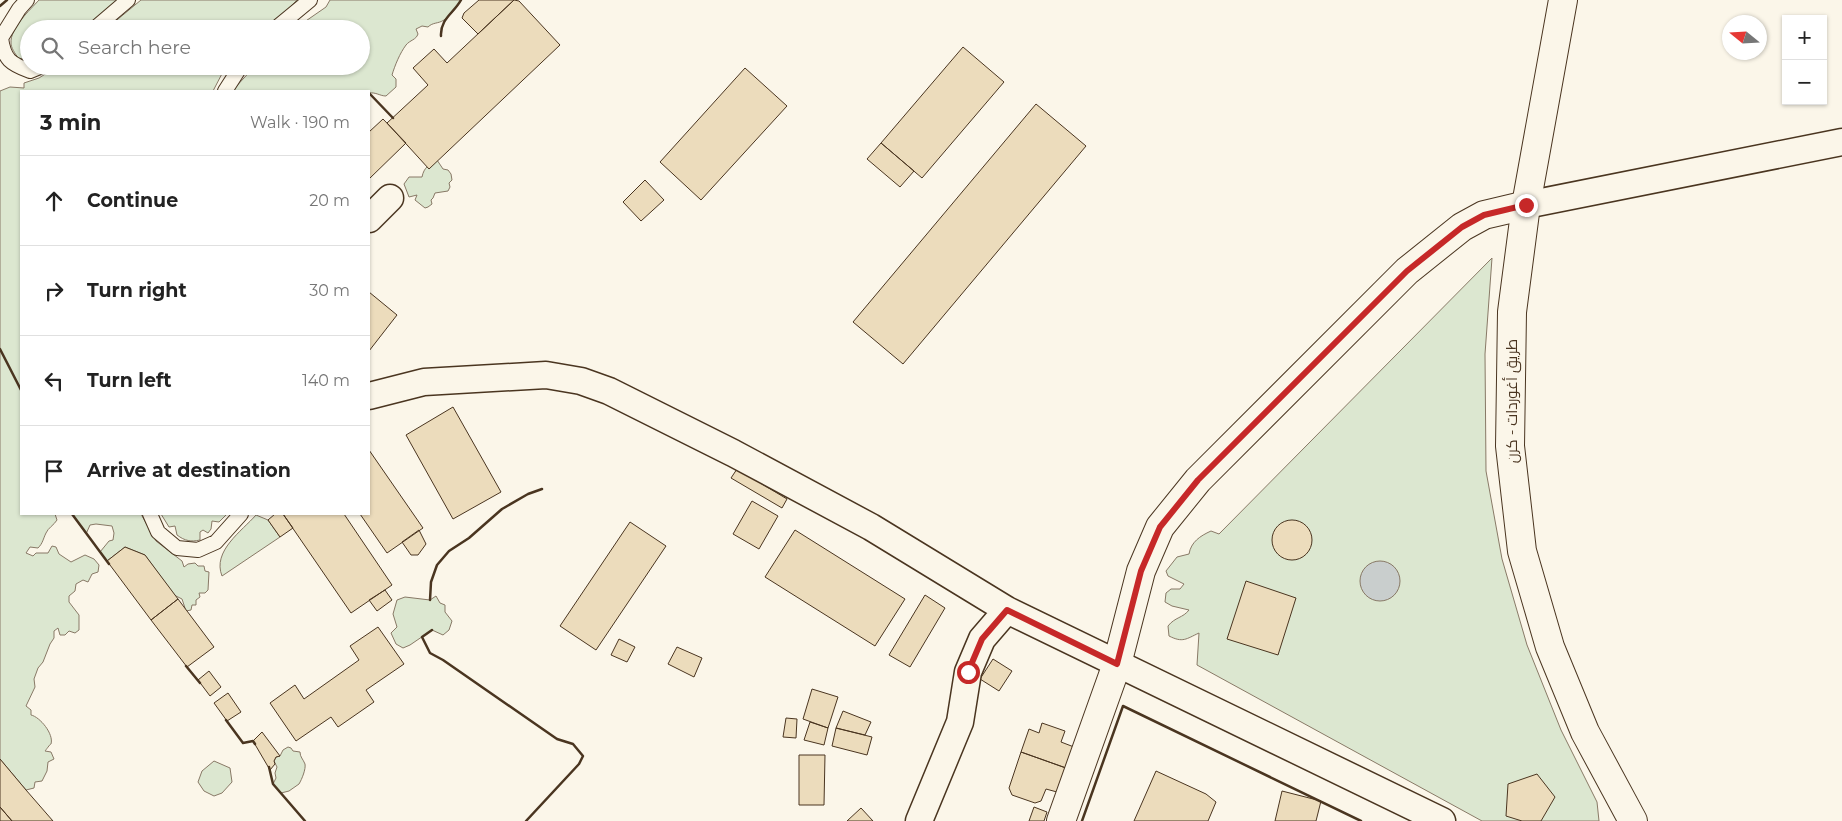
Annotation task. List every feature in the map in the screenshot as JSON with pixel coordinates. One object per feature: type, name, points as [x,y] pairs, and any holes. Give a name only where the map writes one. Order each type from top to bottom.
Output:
[{"type":"main road","name":"طريق أغوردات - كرن","points":[[1563,0],[1526,205],[1512,312],[1510,446],[1522,552],[1553,656],[1584,732],[1630,819]]},
{"type":"main road","points":[[1061,821],[1117,664],[1141,571],[1160,527],[1198,480],[1407,271],[1462,227],[1484,215],[1526,205]]},
{"type":"street","points":[[1526,205],[1842,142]]},
{"type":"street","points":[[370,218],[390,198]]},
{"type":"street","points":[[370,396],[424,382],[546,375],[581,380],[609,390],[683,427],[871,527],[1007,610],[1442,821]]},
{"type":"street","points":[[919,821],[960,722],[968,672],[982,639],[1007,610]]},
{"type":"lane","points":[[20,67],[15,65],[3,53],[1,38],[19,9],[27,0]]},
{"type":"lane","points":[[105,20],[128,0]]},
{"type":"lane","points":[[287,20],[310,0]]},
{"type":"lane","points":[[226,90],[235,75]]},
{"type":"lane","points":[[150,515],[158,532],[177,548],[198,550],[216,542],[240,515]]},
{"type":"green space","points":[[39,0],[128,0],[101,20],[21,20]]},
{"type":"green space","points":[[141,0],[297,0],[278,20],[117,20]]},
{"type":"green space","points":[[330,0],[461,0],[454,11],[444,20],[428,27],[422,26],[416,29],[417,36],[404,48],[393,71],[392,75],[396,79],[396,87],[386,96],[370,93],[370,90],[233,90],[247,75],[370,75],[370,20],[307,20],[326,7]]},
{"type":"green space","points":[[20,21],[20,58],[18,58],[11,43]]},
{"type":"green space","points":[[44,75],[221,75],[214,90],[20,90],[20,515],[55,515],[57,520],[47,531],[38,548],[30,547],[26,553],[33,556],[36,553],[48,553],[52,546],[56,547],[59,554],[71,562],[85,555],[94,559],[99,565],[98,572],[92,574],[88,582],[83,580],[76,584],[75,591],[69,596],[69,602],[79,615],[79,630],[75,633],[69,631],[65,635],[60,635],[58,628],[54,631],[54,638],[34,679],[35,687],[26,706],[31,710],[31,715],[35,716],[46,726],[51,744],[45,751],[51,752],[54,759],[48,762],[47,771],[42,781],[35,782],[34,788],[26,790],[0,759],[0,91],[10,87],[24,88],[24,83]]},
{"type":"green space","points":[[437,160],[443,169],[448,170],[451,174],[452,180],[449,183],[448,191],[435,193],[431,200],[432,204],[425,208],[415,200],[417,195],[409,197],[404,184],[409,177],[422,177],[429,165]]},
{"type":"green space","points":[[1492,258],[1485,354],[1486,471],[1502,559],[1527,645],[1561,730],[1597,802],[1599,821],[1482,821],[1197,665],[1199,633],[1181,640],[1169,636],[1168,626],[1189,610],[1172,606],[1165,602],[1166,593],[1171,589],[1180,589],[1184,584],[1168,576],[1166,571],[1177,557],[1189,554],[1194,543],[1207,533],[1211,531],[1219,534]]},
{"type":"green space","points":[[73,515],[142,515],[156,541],[182,561],[184,567],[195,563],[198,566],[204,566],[205,571],[209,572],[208,590],[205,593],[199,593],[200,597],[196,600],[196,605],[192,605],[191,610],[186,611],[182,599],[174,595],[145,555],[125,547],[107,561],[100,552],[109,541],[113,540],[112,526],[90,525],[86,534]]},
{"type":"green space","points":[[162,515],[226,515],[219,522],[212,521],[211,529],[208,533],[203,530],[200,532],[200,540],[185,540],[177,535],[175,526],[169,527]]},
{"type":"green space","points":[[256,515],[268,520],[280,537],[222,576],[221,558],[225,550],[236,535]]},
{"type":"green space","points":[[436,596],[440,603],[445,605],[445,612],[452,621],[449,630],[443,635],[432,630],[403,648],[396,644],[391,633],[397,627],[393,614],[397,600],[405,597],[430,600]]},
{"type":"green space","points":[[288,747],[293,751],[300,752],[305,769],[299,784],[289,791],[281,793],[273,784],[276,778],[277,767],[274,761]]},
{"type":"green space","points":[[214,761],[230,768],[232,782],[222,793],[214,796],[204,791],[198,782],[202,771]]},
{"type":"shaded area","points":[[1380,561],[1394,567],[1400,581],[1394,595],[1380,601],[1366,595],[1360,581],[1366,567]]},
{"type":"building","points":[[479,0],[514,0],[478,34],[462,18],[464,13]]},
{"type":"building","points":[[514,0],[519,1],[560,45],[429,169],[387,123],[428,85],[413,68],[434,49],[447,63]]},
{"type":"building","points":[[963,47],[1004,82],[922,178],[881,143]]},
{"type":"building","points":[[745,68],[787,106],[701,200],[660,162]]},
{"type":"building","points":[[1036,104],[1086,146],[903,364],[853,322]]},
{"type":"building","points":[[383,119],[406,143],[370,178],[370,131]]},
{"type":"building","points":[[881,143],[914,171],[900,187],[867,159]]},
{"type":"building","points":[[645,180],[664,200],[641,221],[623,202]]},
{"type":"building","points":[[370,293],[397,315],[370,350]]},
{"type":"building","points":[[453,407],[501,492],[453,519],[406,435]]},
{"type":"building","points":[[370,451],[423,528],[387,553],[361,515],[370,515]]},
{"type":"building","points":[[737,469],[787,499],[782,508],[731,478]]},
{"type":"building","points":[[752,501],[778,516],[759,549],[733,534]]},
{"type":"building","points":[[274,515],[284,515],[293,528],[280,537],[268,520]]},
{"type":"building","points":[[284,515],[345,515],[392,585],[351,613]]},
{"type":"building","points":[[1296,520],[1303,523],[1309,529],[1312,540],[1311,548],[1303,557],[1296,560],[1288,560],[1281,557],[1273,548],[1272,536],[1275,529],[1284,521]]},
{"type":"building","points":[[630,522],[666,546],[596,650],[560,626]]},
{"type":"building","points":[[419,530],[426,544],[418,555],[411,555],[402,542]]},
{"type":"building","points":[[795,530],[905,599],[875,646],[765,577]]},
{"type":"building","points":[[125,547],[145,555],[178,599],[151,620],[107,561]]},
{"type":"building","points":[[1246,581],[1296,598],[1278,655],[1227,639]]},
{"type":"building","points":[[385,590],[392,600],[377,611],[369,600]]},
{"type":"building","points":[[925,595],[945,608],[910,667],[889,655]]},
{"type":"building","points":[[178,599],[214,647],[187,667],[151,620]]},
{"type":"building","points":[[378,627],[404,664],[366,690],[374,702],[338,727],[331,717],[296,741],[270,703],[295,685],[304,699],[359,660],[350,646]]},
{"type":"building","points":[[619,639],[635,647],[627,662],[611,655]]},
{"type":"building","points":[[677,647],[702,658],[694,677],[668,664]]},
{"type":"building","points":[[993,659],[1012,671],[999,691],[980,679]]},
{"type":"building","points":[[209,671],[221,687],[210,696],[198,680]]},
{"type":"building","points":[[812,689],[838,697],[828,728],[803,719]]},
{"type":"building","points":[[228,693],[241,712],[227,721],[214,703]]},
{"type":"building","points":[[843,711],[871,722],[865,735],[836,728]]},
{"type":"building","points":[[786,718],[797,719],[796,738],[783,737]]},
{"type":"building","points":[[810,722],[828,728],[824,745],[804,740]]},
{"type":"building","points":[[1042,723],[1065,731],[1061,742],[1074,747],[1066,768],[1021,752],[1029,729],[1039,733]]},
{"type":"building","points":[[836,728],[872,737],[867,755],[832,746]]},
{"type":"building","points":[[262,732],[280,756],[276,757],[275,764],[270,770],[253,741]]},
{"type":"building","points":[[1021,752],[1066,768],[1057,792],[1046,789],[1041,801],[1035,803],[1012,795],[1009,788]]},
{"type":"building","points":[[799,755],[825,755],[824,805],[799,805]]},
{"type":"building","points":[[0,759],[53,821],[12,821],[0,807]]},
{"type":"building","points":[[1156,771],[1206,794],[1216,802],[1208,821],[1134,821]]},
{"type":"building","points":[[1537,774],[1555,797],[1541,821],[1522,821],[1506,816],[1508,784]]},
{"type":"building","points":[[1282,791],[1321,801],[1316,821],[1275,821]]},
{"type":"building","points":[[0,807],[12,821],[0,821]]},
{"type":"building","points":[[1034,807],[1047,812],[1044,821],[1029,821]]},
{"type":"building","points":[[861,808],[873,821],[847,821]]},
{"type":"wall","points":[[0,6],[7,0]]},
{"type":"wall","points":[[441,36],[441,30],[445,21],[461,0]]},
{"type":"wall","points":[[370,94],[393,118]]},
{"type":"wall","points":[[0,349],[20,388]]},
{"type":"wall","points":[[430,600],[431,582],[437,565],[449,551],[469,538],[502,509],[528,494],[542,489]]},
{"type":"wall","points":[[73,515],[109,564]]},
{"type":"wall","points":[[432,630],[422,637],[430,653],[557,739],[573,744],[583,756],[579,764],[526,821]]},
{"type":"wall","points":[[186,666],[200,683]]},
{"type":"wall","points":[[1082,821],[1123,706],[1361,821]]},
{"type":"wall","points":[[226,720],[243,743],[253,741],[255,744]]},
{"type":"wall","points":[[269,767],[273,784],[305,821]]},
{"type":"route","points":[[968,672],[982,639],[1007,610],[1117,664],[1141,571],[1160,527],[1198,480],[1407,271],[1462,227],[1484,215],[1526,205]]}]
